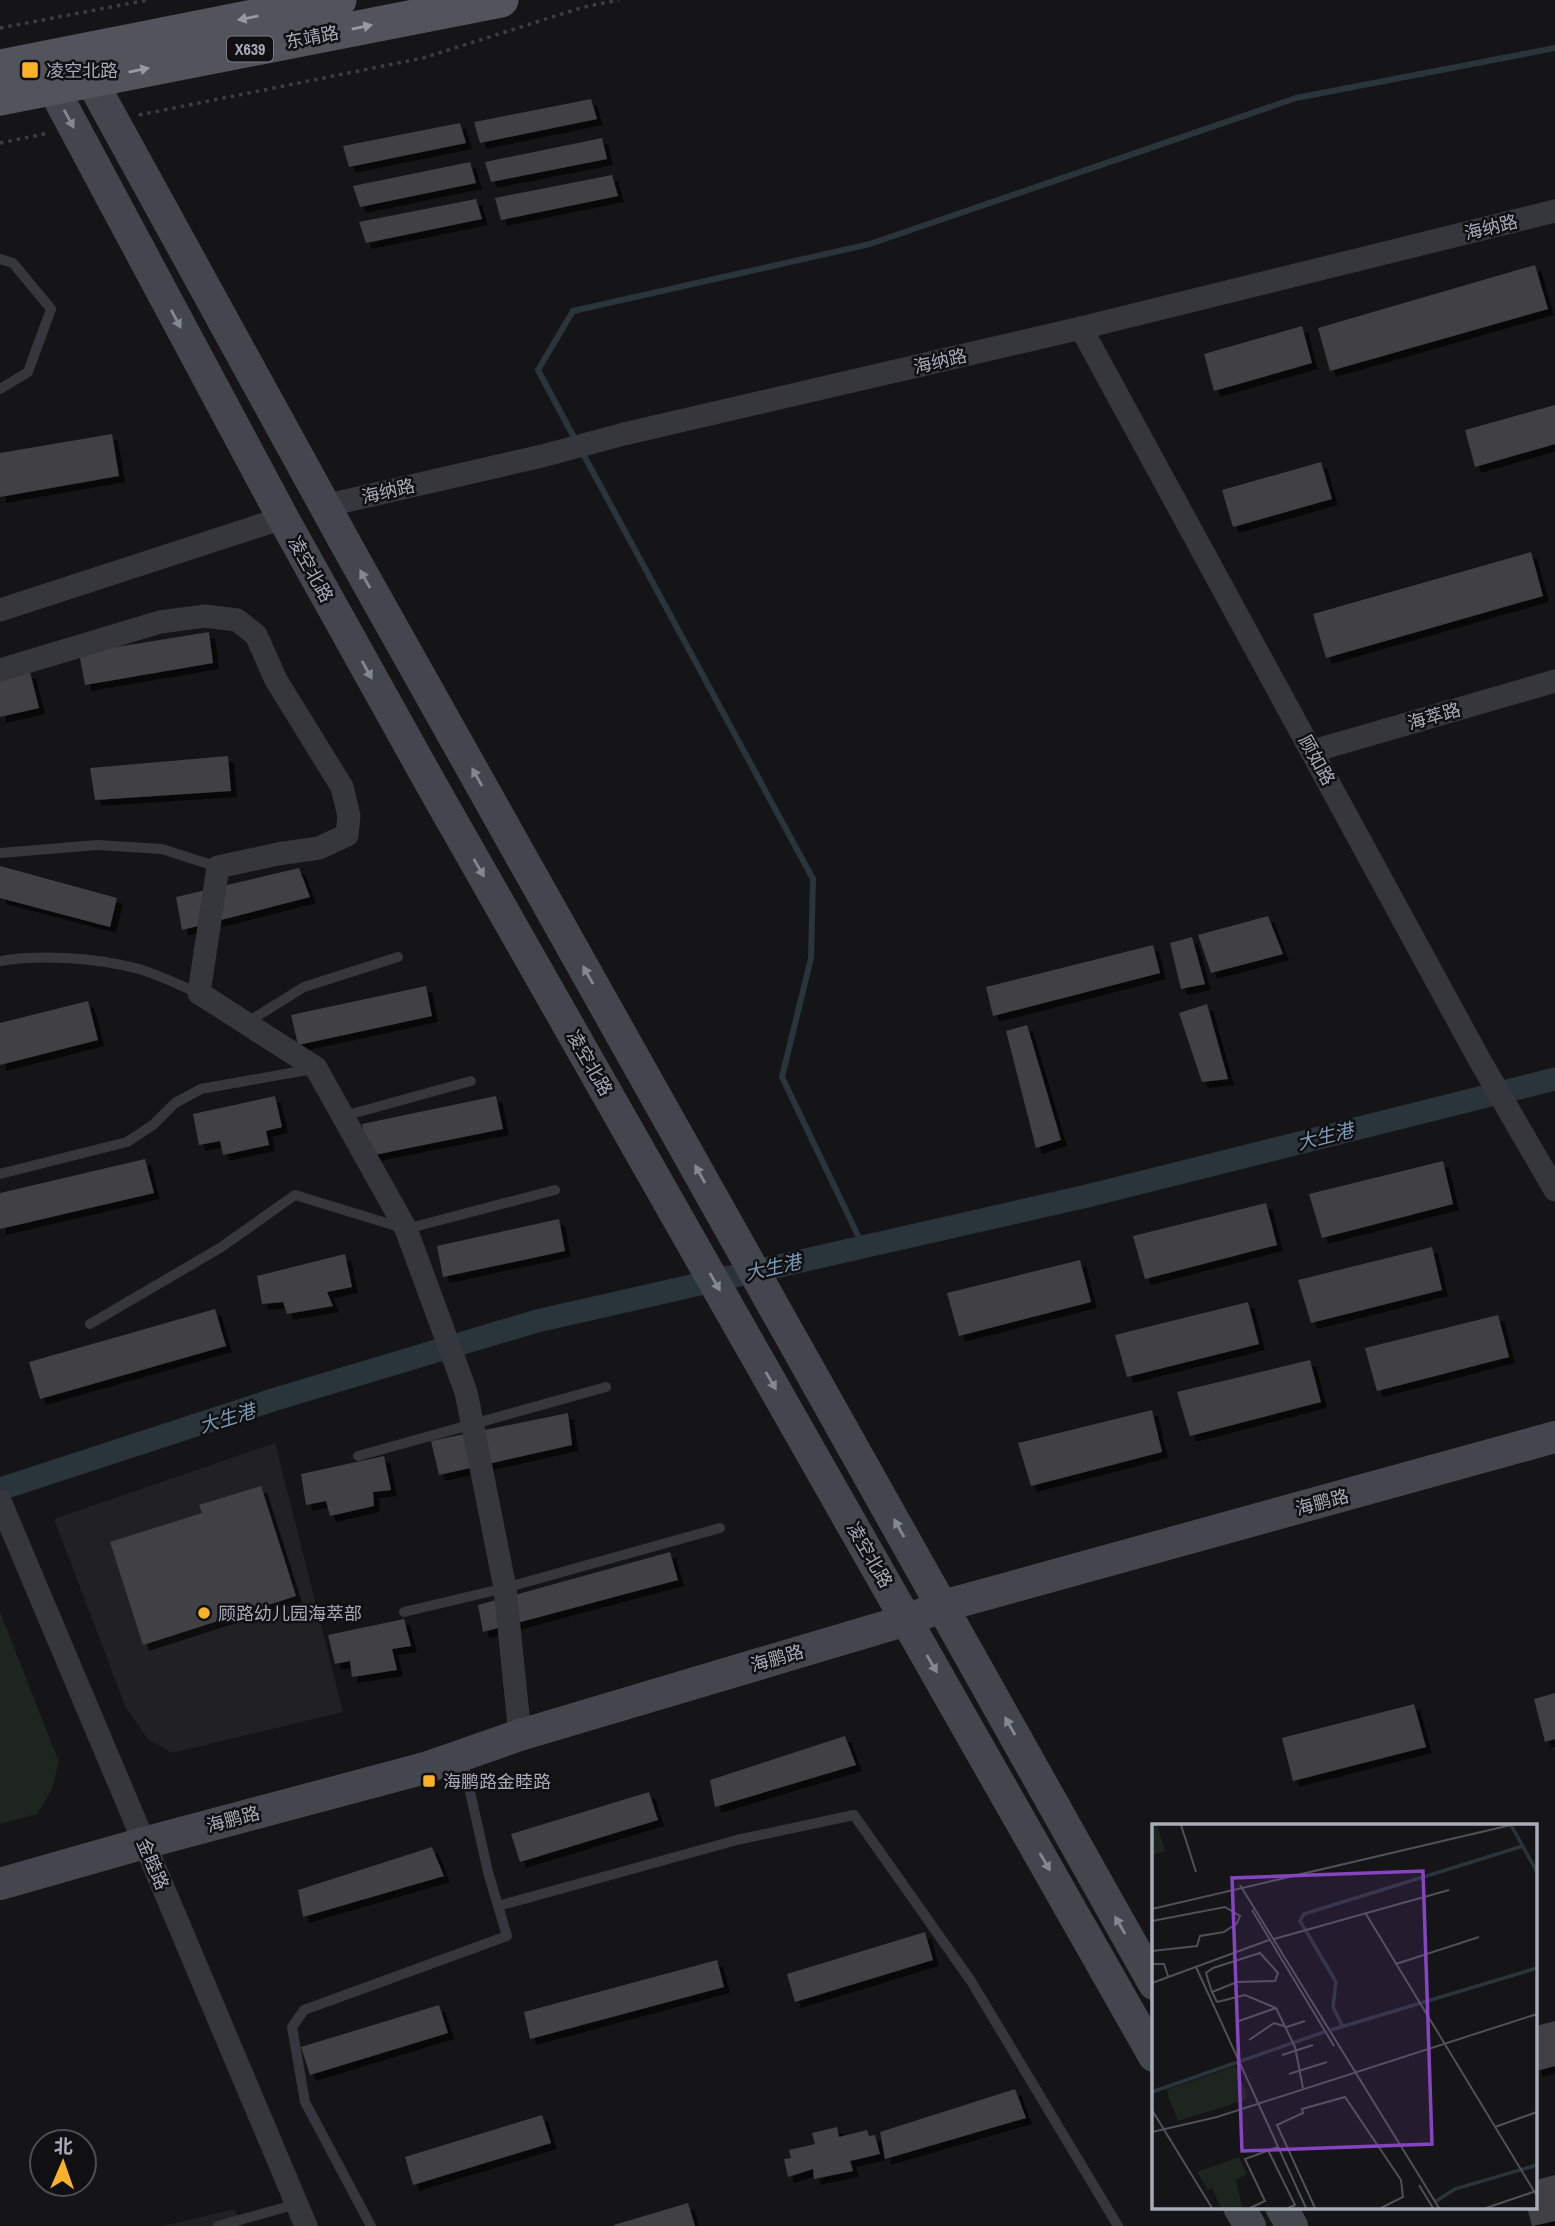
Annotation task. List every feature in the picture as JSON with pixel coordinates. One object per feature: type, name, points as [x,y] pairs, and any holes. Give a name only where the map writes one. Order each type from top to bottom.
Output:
[{"type":"main road","name":"东靖路","points":[[0,98],[56,72],[339,0]]},
{"type":"main road","name":"东靖路","points":[[0,66],[56,72],[91,80],[501,0]]},
{"type":"main road","name":"凌空北路","points":[[56,72],[74,128],[283,518],[1152,2052]]},
{"type":"main road","points":[[91,80],[324,506],[1152,1980]]},
{"type":"main road","name":"海鹏路","points":[[0,1884],[425,1768],[520,1735],[907,1620],[943,1606],[1555,1437]]},
{"type":"main road","points":[[1240,2208],[1250,2226]]},
{"type":"main road","points":[[1282,2208],[1292,2226]]},
{"type":"street","name":"海纳路","points":[[324,506],[542,456],[624,433],[1081,328],[1555,211]]},
{"type":"street","name":"顾如路","points":[[1081,328],[1479,1059],[1555,1190]]},
{"type":"street","points":[[0,610],[283,518]]},
{"type":"street","points":[[0,670],[160,622],[205,616],[237,620],[257,635],[276,680],[342,787],[349,816],[347,835],[319,848],[218,867],[199,993],[316,1068],[406,1229],[466,1392],[505,1588],[520,1735]]},
{"type":"street","name":"海萃路","points":[[1312,751],[1555,681]]},
{"type":"street","name":"金睦路","points":[[0,1501],[306,2226]]},
{"type":"lane","points":[[0,259],[13,263],[51,309],[28,372],[0,389]]},
{"type":"lane","points":[[0,853],[7,850],[97,845],[149,848],[162,849],[218,867]]},
{"type":"lane","points":[[0,961],[26,957],[72,958],[138,969],[199,993]]},
{"type":"lane","points":[[246,1023],[304,987],[398,957]]},
{"type":"lane","points":[[0,1174],[127,1142],[153,1125],[175,1103],[201,1089],[316,1068]]},
{"type":"lane","points":[[344,1116],[471,1081]]},
{"type":"lane","points":[[90,1324],[220,1248],[295,1195],[406,1229],[555,1190]]},
{"type":"lane","points":[[358,1456],[606,1387]]},
{"type":"lane","points":[[404,1612],[505,1588],[720,1528]]},
{"type":"lane","points":[[371,2226],[304,2102],[292,2027],[304,2010],[506,1936],[488,1872],[461,1754]]},
{"type":"lane","points":[[498,1906],[737,1840],[854,1815],[971,1981],[1118,2226]]},
{"type":"lane","points":[[218,2226],[297,2204]]},
{"type":"path","points":[[0,28],[148,0]]},
{"type":"path","points":[[113,120],[424,58],[584,7],[620,0]]},
{"type":"path","points":[[0,143],[74,128]]},
{"type":"shaded area","name":"顾路幼儿园海萃部","points":[[275,1443],[343,1712],[172,1753],[148,1739],[126,1708],[54,1519]]},
{"type":"shaded area","points":[[0,1612],[59,1762],[52,1789],[37,1814],[0,1824]]},
{"type":"shaded area","points":[[235,2209],[243,2226],[163,2226]]},
{"type":"building","points":[[591,99],[597,119],[480,143],[474,122]]},
{"type":"building","points":[[460,123],[466,143],[349,167],[343,146]]},
{"type":"building","points":[[602,138],[607,159],[491,182],[485,162]]},
{"type":"building","points":[[470,162],[476,183],[360,207],[353,186]]},
{"type":"building","points":[[612,175],[618,196],[501,220],[495,198]]},
{"type":"building","points":[[476,199],[482,219],[366,243],[359,222]]},
{"type":"building","points":[[1535,265],[1548,309],[1330,371],[1318,328]]},
{"type":"building","points":[[1302,326],[1312,363],[1214,391],[1204,354]]},
{"type":"building","points":[[1555,405],[1555,444],[1475,467],[1465,430]]},
{"type":"building","points":[[112,434],[119,476],[0,497],[0,453]]},
{"type":"building","points":[[1321,462],[1332,499],[1233,527],[1222,490]]},
{"type":"building","points":[[1531,552],[1543,596],[1326,658],[1313,614]]},
{"type":"building","points":[[209,632],[213,663],[85,685],[79,653]]},
{"type":"building","points":[[30,672],[39,708],[0,717],[0,680]]},
{"type":"building","points":[[228,756],[231,791],[95,800],[90,768]]},
{"type":"building","points":[[0,866],[117,898],[110,927],[0,898]]},
{"type":"building","points":[[299,868],[310,897],[182,930],[176,897]]},
{"type":"building","points":[[1268,916],[1283,954],[1211,973],[1198,935]]},
{"type":"building","points":[[1192,937],[1205,984],[1181,989],[1170,943]]},
{"type":"building","points":[[1153,945],[1160,973],[993,1016],[986,987]]},
{"type":"building","points":[[426,986],[432,1016],[298,1045],[291,1015]]},
{"type":"building","points":[[88,1001],[98,1040],[0,1065],[0,1023]]},
{"type":"building","points":[[1207,1004],[1228,1079],[1202,1082],[1179,1013]]},
{"type":"building","points":[[1027,1025],[1061,1140],[1036,1148],[1006,1031]]},
{"type":"building","points":[[275,1096],[282,1127],[266,1131],[269,1145],[223,1155],[220,1141],[199,1145],[193,1114]]},
{"type":"building","points":[[496,1096],[503,1129],[369,1156],[362,1124]]},
{"type":"building","points":[[145,1159],[154,1193],[0,1229],[0,1193]]},
{"type":"building","points":[[1443,1161],[1453,1204],[1322,1238],[1309,1194]]},
{"type":"building","points":[[1266,1203],[1277,1245],[1145,1279],[1133,1236]]},
{"type":"building","points":[[559,1219],[565,1251],[443,1277],[437,1246]]},
{"type":"building","points":[[1432,1247],[1442,1290],[1311,1323],[1298,1280]]},
{"type":"building","points":[[345,1254],[352,1287],[327,1292],[333,1306],[287,1314],[283,1302],[262,1304],[257,1276]]},
{"type":"building","points":[[1080,1260],[1091,1302],[959,1336],[947,1293]]},
{"type":"building","points":[[1248,1302],[1259,1344],[1127,1377],[1115,1335]]},
{"type":"building","points":[[215,1309],[226,1346],[40,1399],[29,1362]]},
{"type":"building","points":[[1498,1315],[1509,1357],[1377,1391],[1365,1348]]},
{"type":"building","points":[[1310,1360],[1321,1402],[1190,1436],[1177,1392]]},
{"type":"building","points":[[1152,1410],[1162,1452],[1031,1486],[1018,1443]]},
{"type":"building","points":[[568,1413],[572,1445],[439,1475],[431,1441]]},
{"type":"building","points":[[384,1456],[391,1490],[373,1492],[374,1506],[330,1516],[326,1501],[306,1505],[301,1474]]},
{"type":"building","points":[[261,1486],[296,1596],[143,1645],[110,1542],[202,1513],[199,1505]]},
{"type":"building","points":[[670,1552],[678,1580],[483,1632],[478,1605]]},
{"type":"building","points":[[404,1619],[411,1646],[392,1649],[397,1670],[352,1677],[350,1661],[335,1664],[328,1635]]},
{"type":"building","points":[[1555,1693],[1555,1739],[1545,1742],[1534,1699]]},
{"type":"building","points":[[1414,1704],[1426,1747],[1293,1781],[1282,1738]]},
{"type":"building","points":[[845,1736],[856,1765],[715,1807],[710,1780]]},
{"type":"building","points":[[649,1792],[658,1820],[520,1862],[511,1834]]},
{"type":"building","points":[[432,1847],[444,1876],[303,1917],[298,1890]]},
{"type":"building","points":[[925,1932],[933,1960],[795,2002],[787,1974]]},
{"type":"building","points":[[717,1960],[724,1987],[530,2039],[524,2012]]},
{"type":"building","points":[[439,2005],[448,2033],[310,2075],[301,2047]]},
{"type":"building","points":[[1555,2021],[1555,2066],[1538,2070],[1538,2025]]},
{"type":"building","points":[[1015,2089],[1026,2118],[885,2159],[880,2132]]},
{"type":"building","points":[[542,2115],[551,2143],[413,2185],[405,2157]]},
{"type":"building","points":[[837,2127],[839,2137],[867,2130],[869,2136],[875,2135],[880,2154],[850,2161],[853,2171],[814,2179],[813,2169],[788,2177],[784,2159],[791,2158],[789,2150],[815,2144],[812,2133]]},
{"type":"building","points":[[1555,2175],[1555,2221],[1532,2226],[1527,2208],[1538,2208],[1538,2179]]},
{"type":"building","points":[[688,2203],[695,2226],[614,2226],[614,2225]]},
{"type":"waterway","points":[[576,441],[538,370],[573,311],[870,244],[1296,98],[1555,48]]},
{"type":"waterway","points":[[581,450],[813,879],[811,958],[782,1077],[863,1246]]},
{"type":"waterway","name":"大生港","points":[[0,1489],[279,1398],[537,1321],[1087,1196],[1555,1079]]},
{"type":"place","name":"凌空北路","points":[[30,70]]},
{"type":"place","name":"顾路幼儿园海萃部","points":[[204,1613]]},
{"type":"place","name":"海鹏路金睦路","points":[[429,1781]]}]
